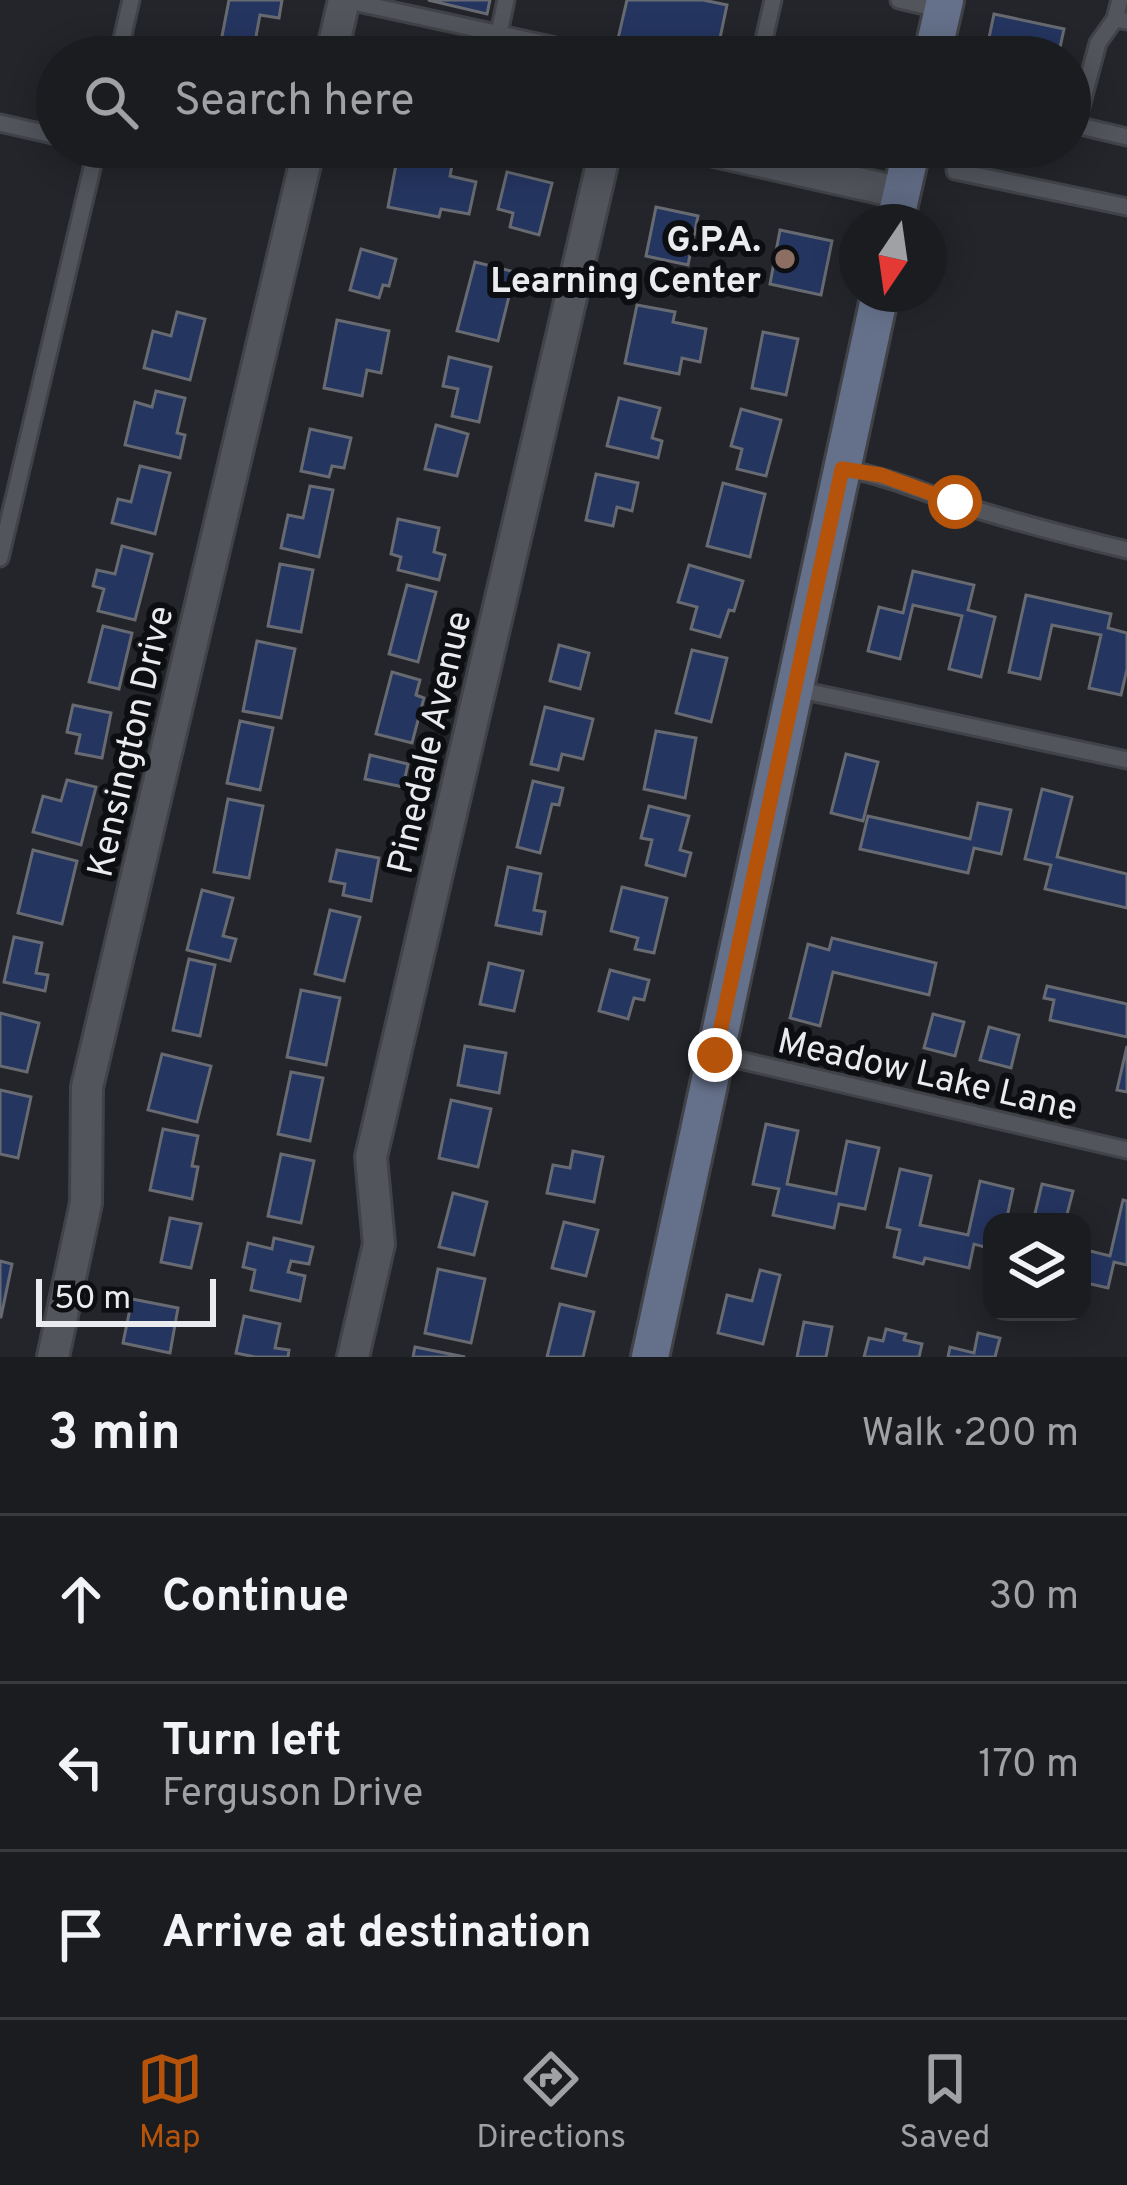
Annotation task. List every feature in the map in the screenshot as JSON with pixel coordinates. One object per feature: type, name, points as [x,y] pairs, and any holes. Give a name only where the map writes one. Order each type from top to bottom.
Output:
[{"type":"street","points":[[336,36],[344,0]]},
{"type":"street","points":[[937,36],[944,5]]},
{"type":"street","name":"Kensington Drive","points":[[53,1357],[86,1203],[87,1087],[304,168]]},
{"type":"street","name":"Pinedale Avenue","points":[[353,1357],[379,1244],[371,1157],[601,168]]},
{"type":"street","points":[[766,168],[885,204]]},
{"type":"street","points":[[899,204],[907,168]]},
{"type":"street","points":[[650,1357],[876,312]]},
{"type":"lane","points":[[123,36],[131,0]]},
{"type":"lane","points":[[344,0],[512,36]]},
{"type":"lane","points":[[499,33],[506,0]]},
{"type":"lane","points":[[765,36],[773,0]]},
{"type":"lane","points":[[898,0],[944,5]]},
{"type":"lane","points":[[1091,69],[1098,43],[1121,20],[1120,0]]},
{"type":"lane","points":[[0,123],[36,131]]},
{"type":"lane","points":[[1091,128],[1127,137]]},
{"type":"lane","points":[[0,558],[92,168]]},
{"type":"lane","points":[[955,168],[1127,207]]},
{"type":"lane","points":[[842,469],[881,475],[1073,538],[1127,550]]},
{"type":"lane","points":[[795,689],[1127,760]]},
{"type":"lane","name":"Meadow Lake Lane","points":[[715,1055],[1127,1150]]},
{"type":"building","points":[[229,0],[282,0],[279,18],[260,15],[256,36],[222,36]]},
{"type":"building","points":[[428,0],[490,0],[487,14]]},
{"type":"building","points":[[627,0],[703,0],[727,5],[720,36],[619,36]]},
{"type":"building","points":[[994,14],[1064,29],[1062,36],[989,36]]},
{"type":"building","points":[[395,168],[451,168],[450,176],[476,182],[469,214],[441,209],[439,217],[388,207]]},
{"type":"building","points":[[507,172],[552,183],[539,235],[510,227],[513,213],[498,209]]},
{"type":"building","points":[[656,207],[698,216],[688,265],[646,256]]},
{"type":"building","points":[[780,230],[832,241],[821,295],[770,284]]},
{"type":"building","points":[[361,249],[396,259],[389,286],[383,285],[379,298],[350,290]]},
{"type":"building","points":[[475,262],[515,272],[498,341],[457,331]]},
{"type":"building","points":[[637,305],[675,312],[673,322],[706,329],[700,362],[682,358],[679,374],[625,363]]},
{"type":"building","points":[[177,312],[205,319],[190,380],[144,368],[153,331],[171,336]]},
{"type":"building","points":[[337,320],[389,331],[381,373],[367,370],[362,396],[324,388]]},
{"type":"building","points":[[763,332],[798,339],[786,395],[752,388]]},
{"type":"building","points":[[449,357],[491,367],[479,422],[452,416],[458,389],[443,386]]},
{"type":"building","points":[[156,391],[185,398],[177,433],[185,435],[180,458],[125,445],[135,402],[152,407]]},
{"type":"building","points":[[619,398],[660,408],[652,438],[662,441],[658,458],[607,446]]},
{"type":"building","points":[[741,409],[781,420],[766,476],[737,469],[742,449],[731,446]]},
{"type":"building","points":[[436,425],[468,434],[457,476],[425,469]]},
{"type":"building","points":[[310,429],[351,438],[344,468],[332,466],[329,477],[301,471]]},
{"type":"building","points":[[140,466],[170,473],[155,534],[112,523],[118,499],[131,502]]},
{"type":"building","points":[[596,474],[638,483],[632,511],[617,507],[613,526],[586,520]]},
{"type":"building","points":[[723,483],[765,494],[750,557],[707,546]]},
{"type":"building","points":[[310,486],[333,490],[319,557],[281,548],[288,515],[303,518]]},
{"type":"building","points":[[398,519],[439,528],[434,552],[445,555],[439,580],[398,570],[401,557],[391,554]]},
{"type":"building","points":[[122,546],[152,554],[135,620],[98,611],[104,589],[93,586],[97,570],[115,574]]},
{"type":"building","points":[[280,564],[313,570],[301,632],[268,626]]},
{"type":"building","points":[[689,565],[743,581],[720,637],[691,629],[697,607],[678,602]]},
{"type":"building","points":[[913,571],[974,585],[968,610],[995,617],[981,677],[949,669],[962,616],[913,605],[900,659],[868,651],[879,607],[903,613]]},
{"type":"building","points":[[407,585],[436,592],[418,662],[389,654]]},
{"type":"building","points":[[1026,595],[1111,614],[1108,628],[1127,633],[1121,695],[1089,688],[1101,635],[1052,625],[1040,679],[1009,672]]},
{"type":"building","points":[[103,626],[132,633],[119,689],[89,682]]},
{"type":"building","points":[[257,641],[295,649],[281,718],[243,711]]},
{"type":"building","points":[[559,645],[589,653],[580,689],[550,681]]},
{"type":"building","points":[[692,650],[727,658],[711,722],[676,713]]},
{"type":"building","points":[[392,672],[420,680],[416,695],[424,698],[412,743],[376,734]]},
{"type":"building","points":[[73,705],[111,713],[102,758],[76,753],[80,735],[67,732]]},
{"type":"building","points":[[545,707],[593,719],[583,759],[562,754],[558,770],[531,764]]},
{"type":"building","points":[[240,721],[273,728],[260,790],[227,783]]},
{"type":"building","points":[[656,731],[696,738],[685,798],[644,789]]},
{"type":"building","points":[[846,754],[878,762],[863,821],[831,813]]},
{"type":"building","points":[[370,755],[408,764],[403,787],[365,779]]},
{"type":"building","points":[[67,780],[96,787],[81,845],[33,832],[43,796],[61,801]]},
{"type":"building","points":[[533,781],[563,788],[559,805],[552,804],[540,853],[517,847]]},
{"type":"building","points":[[1042,789],[1072,797],[1057,857],[1127,874],[1127,908],[1045,889],[1051,865],[1025,859]]},
{"type":"building","points":[[228,799],[263,806],[249,878],[214,872]]},
{"type":"building","points":[[978,803],[1011,810],[1001,854],[974,848],[968,873],[860,849],[868,816],[970,839]]},
{"type":"building","points":[[649,806],[689,816],[680,850],[691,853],[685,876],[646,865],[652,840],[641,838]]},
{"type":"building","points":[[33,850],[77,861],[62,924],[18,913]]},
{"type":"building","points":[[337,850],[379,858],[371,901],[343,895],[345,884],[330,881]]},
{"type":"building","points":[[508,867],[541,874],[534,910],[545,912],[541,934],[496,925]]},
{"type":"building","points":[[622,887],[667,898],[654,953],[635,949],[638,938],[611,931]]},
{"type":"building","points":[[202,890],[233,898],[223,936],[236,939],[230,961],[187,950]]},
{"type":"building","points":[[330,910],[360,917],[344,981],[315,974]]},
{"type":"building","points":[[14,937],[42,943],[36,973],[48,975],[45,991],[4,982]]},
{"type":"building","points":[[832,938],[936,963],[929,995],[833,972],[820,1026],[790,1018],[808,944],[829,950]]},
{"type":"building","points":[[189,959],[215,965],[200,1036],[173,1030]]},
{"type":"building","points":[[489,963],[523,971],[514,1011],[480,1004]]},
{"type":"building","points":[[610,970],[649,980],[644,1000],[634,998],[628,1019],[599,1011]]},
{"type":"building","points":[[1047,986],[1127,1004],[1127,1037],[1050,1020],[1054,1000],[1044,998]]},
{"type":"building","points":[[301,990],[340,998],[326,1065],[287,1057]]},
{"type":"building","points":[[0,1013],[39,1023],[27,1072],[0,1066]]},
{"type":"building","points":[[933,1014],[964,1022],[955,1056],[924,1048]]},
{"type":"building","points":[[989,1027],[1019,1035],[1011,1068],[980,1060]]},
{"type":"building","points":[[465,1046],[506,1053],[499,1093],[458,1085]]},
{"type":"building","points":[[1127,1046],[1127,1092],[1117,1090]]},
{"type":"building","points":[[162,1054],[211,1066],[197,1122],[148,1110]]},
{"type":"building","points":[[291,1072],[323,1078],[310,1141],[278,1134]]},
{"type":"building","points":[[0,1090],[31,1097],[18,1158],[0,1154]]},
{"type":"building","points":[[451,1100],[491,1109],[478,1167],[439,1158]]},
{"type":"building","points":[[766,1124],[798,1131],[787,1184],[836,1194],[847,1141],[879,1148],[865,1209],[839,1204],[834,1228],[773,1215],[779,1189],[753,1184]]},
{"type":"building","points":[[163,1129],[198,1136],[192,1199],[150,1190]]},
{"type":"building","points":[[573,1151],[603,1157],[594,1202],[547,1193],[553,1165],[570,1168]]},
{"type":"building","points":[[281,1154],[314,1161],[301,1223],[268,1216]]},
{"type":"building","points":[[900,1169],[931,1176],[920,1225],[968,1235],[980,1181],[1013,1189],[1008,1213],[983,1213],[983,1246],[974,1244],[969,1268],[894,1257],[900,1230],[887,1227]]},
{"type":"building","points":[[1042,1184],[1073,1191],[1067,1213],[1035,1213]]},
{"type":"building","points":[[453,1193],[487,1202],[474,1255],[439,1247]]},
{"type":"building","points":[[1123,1200],[1127,1201],[1127,1265],[1114,1262],[1108,1288],[1091,1284],[1091,1251],[1110,1256]]},
{"type":"building","points":[[170,1218],[201,1224],[191,1268],[161,1262]]},
{"type":"building","points":[[564,1222],[598,1230],[586,1276],[552,1268]]},
{"type":"building","points":[[274,1238],[313,1247],[309,1264],[291,1261],[288,1272],[305,1276],[300,1301],[251,1290],[255,1270],[243,1267],[248,1243],[272,1249]]},
{"type":"building","points":[[0,1261],[12,1264],[1,1317],[0,1317]]},
{"type":"building","points":[[438,1269],[485,1279],[471,1343],[425,1333]]},
{"type":"building","points":[[760,1270],[780,1275],[763,1344],[718,1333],[727,1295],[752,1301]]},
{"type":"building","points":[[132,1299],[178,1308],[170,1353],[123,1343]]},
{"type":"building","points":[[560,1304],[594,1312],[583,1357],[547,1357]]},
{"type":"building","points":[[244,1316],[280,1324],[275,1348],[289,1350],[288,1357],[236,1353]]},
{"type":"building","points":[[804,1322],[832,1327],[826,1357],[797,1357]]},
{"type":"building","points":[[886,1329],[922,1344],[919,1357],[864,1357],[869,1338],[883,1341]]},
{"type":"building","points":[[978,1333],[1000,1338],[995,1357],[948,1357],[950,1347],[974,1353]]},
{"type":"building","points":[[415,1347],[465,1357],[413,1357]]},
{"type":"place","name":"G.P.A. Learning Center","points":[[785,259]]},
{"type":"route","points":[[715,1055],[842,469],[881,475],[955,502]]}]
